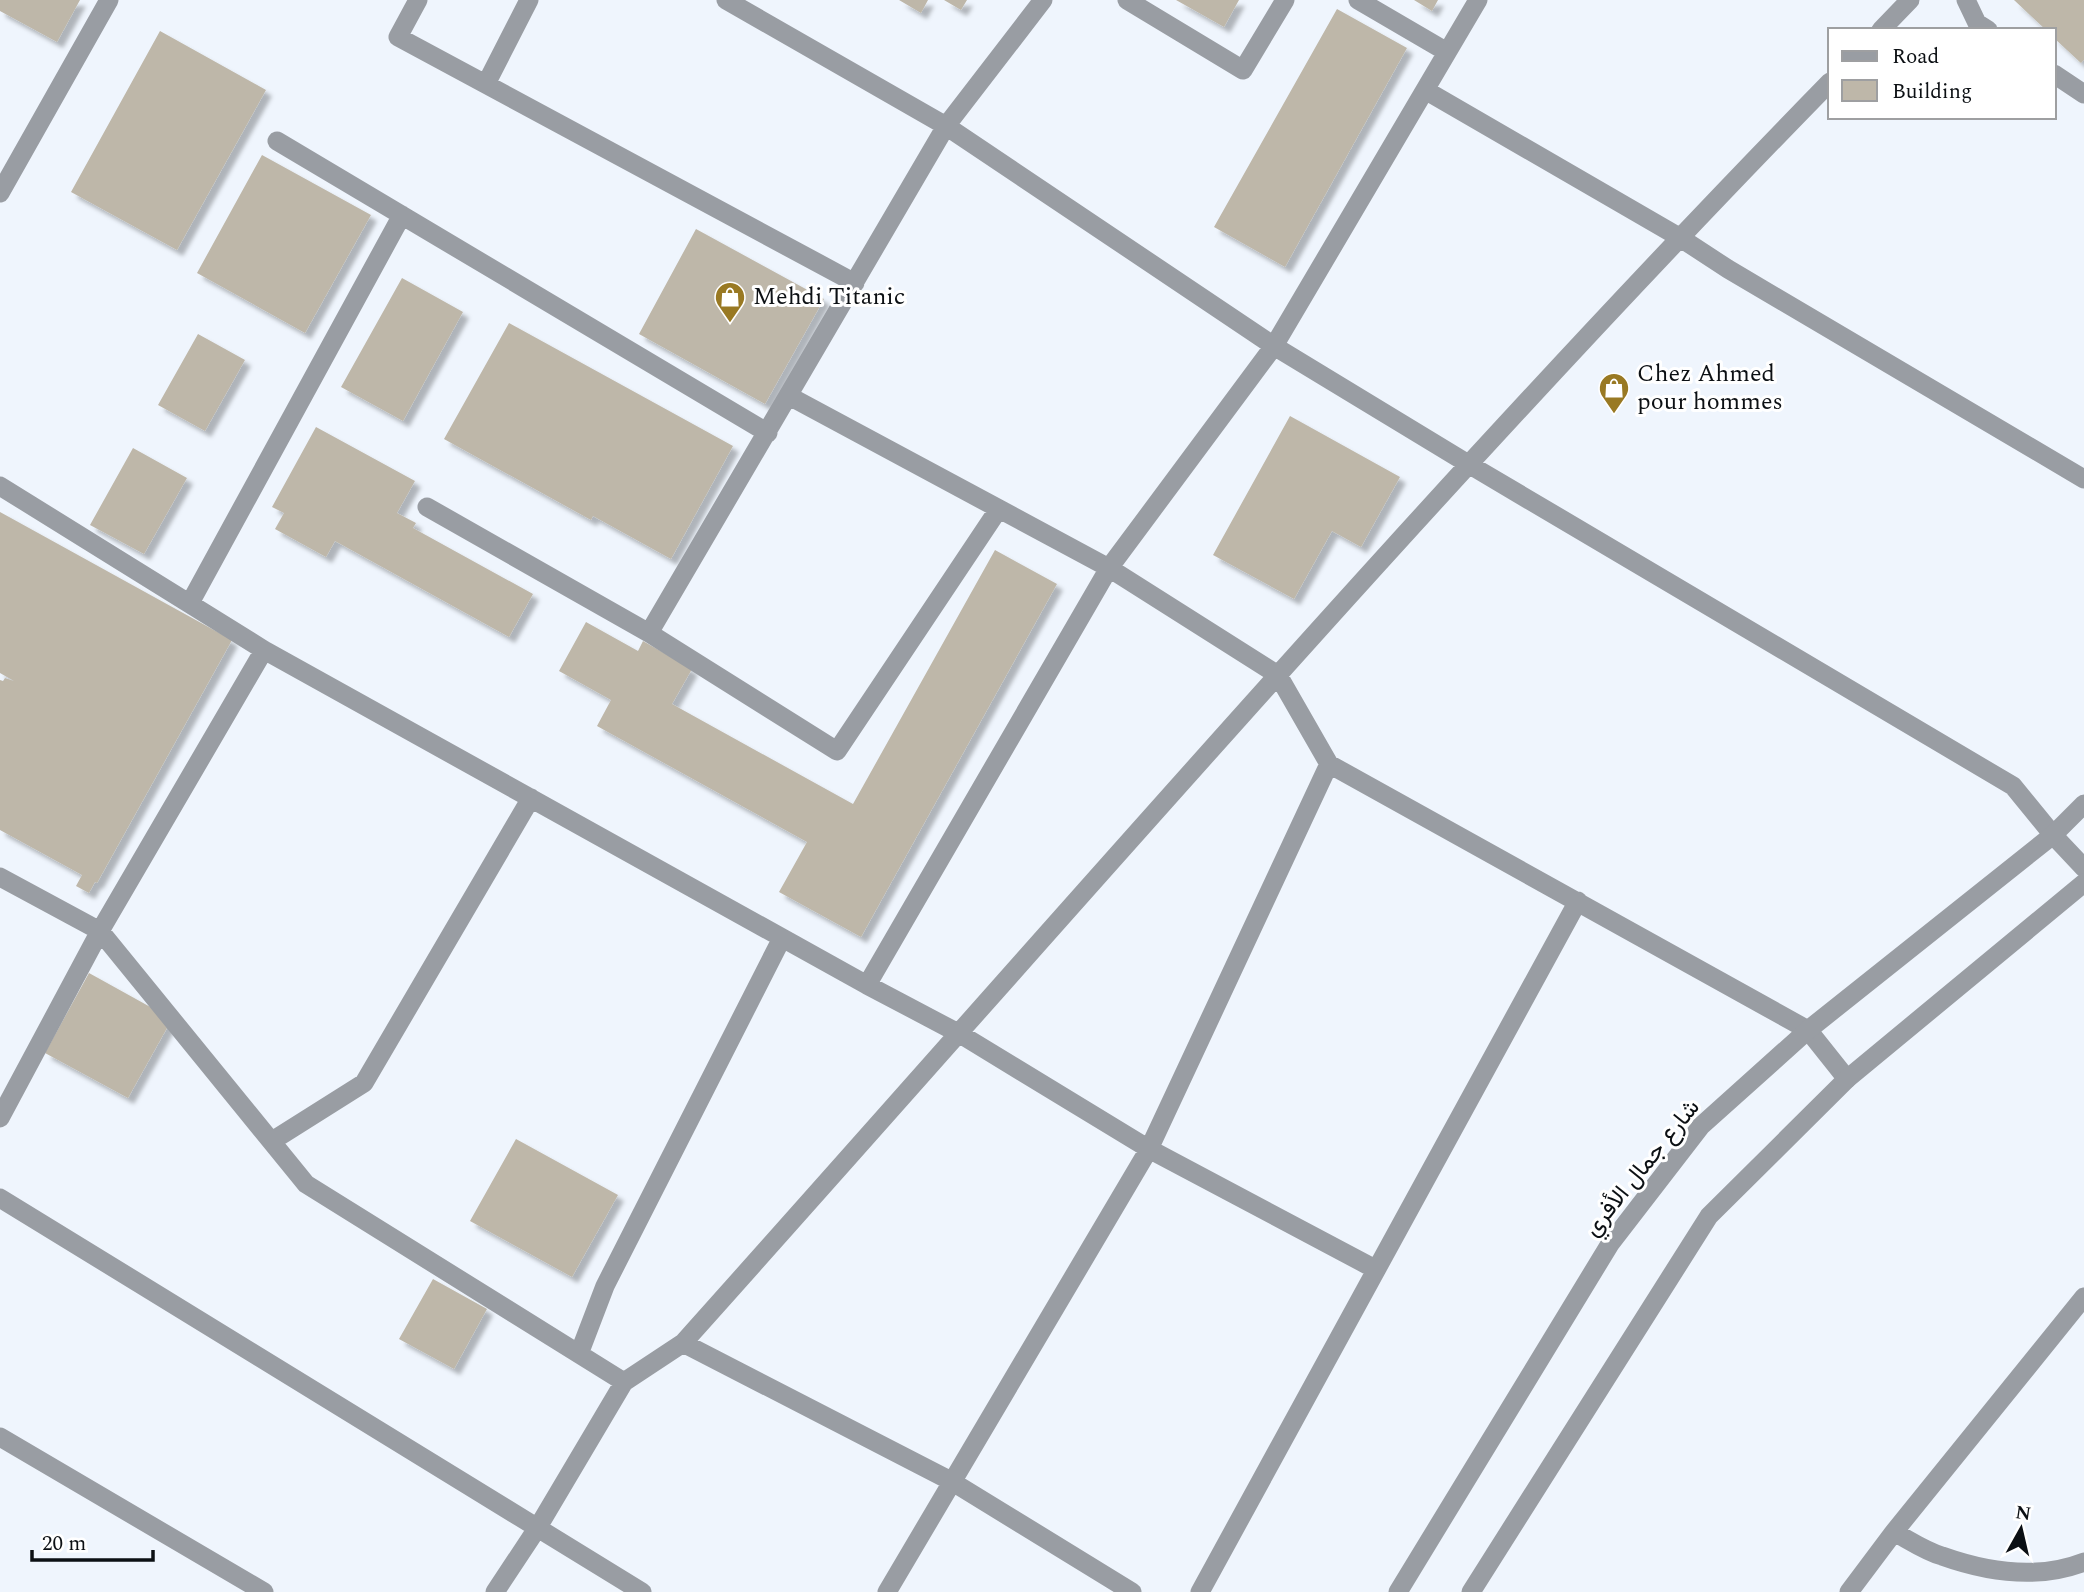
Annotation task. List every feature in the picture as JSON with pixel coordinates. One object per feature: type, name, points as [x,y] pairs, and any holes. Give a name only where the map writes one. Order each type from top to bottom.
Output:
[{"type":"street","points":[[0,193],[109,0]]},
{"type":"street","points":[[418,0],[398,37],[855,283]]},
{"type":"street","points":[[486,84],[529,0]]},
{"type":"street","points":[[726,0],[946,125],[1274,346],[2013,786],[2084,868]]},
{"type":"street","points":[[649,633],[946,125],[1043,0]]},
{"type":"street","points":[[1128,0],[1243,71],[1285,0]]},
{"type":"street","points":[[1358,0],[1447,52]]},
{"type":"street","points":[[867,985],[1109,568],[1274,346],[1478,0]]},
{"type":"street","points":[[1883,28],[1910,0]]},
{"type":"street","points":[[1966,0],[1978,23],[1985,28]]},
{"type":"street","points":[[2056,75],[2084,94]]},
{"type":"street","points":[[495,1592],[538,1527],[624,1382],[683,1343],[1278,675],[1679,237],[1828,84]]},
{"type":"street","points":[[1425,90],[1679,237],[1728,269],[2084,479]]},
{"type":"street","points":[[276,141],[768,433]]},
{"type":"street","points":[[190,603],[402,215]]},
{"type":"street","points":[[789,396],[1109,568],[1278,675],[1329,764],[1808,1030],[1847,1079]]},
{"type":"street","points":[[0,486],[264,650],[960,1034],[1149,1149],[1375,1269]]},
{"type":"street","points":[[427,507],[649,633],[837,751],[998,510]]},
{"type":"street","points":[[0,1118],[100,931],[264,650]]},
{"type":"street","points":[[887,1592],[1149,1149],[1329,764]]},
{"type":"street","points":[[272,1142],[364,1083],[531,798]]},
{"type":"street","name":"شارع جمال الأفري","points":[[1398,1592],[1610,1244],[1701,1126],[1808,1030],[2053,835],[2084,804]]},
{"type":"street","points":[[0,877],[100,931],[306,1184],[624,1382]]},
{"type":"street","points":[[1471,1592],[1709,1216],[1847,1079],[2084,883]]},
{"type":"street","points":[[1200,1592],[1578,901]]},
{"type":"street","points":[[579,1354],[605,1286],[782,938]]},
{"type":"street","points":[[0,1198],[642,1592]]},
{"type":"street","points":[[1849,1592],[1894,1532],[2084,1297]]},
{"type":"street","points":[[683,1343],[951,1481],[1132,1592]]},
{"type":"street","points":[[0,1437],[264,1592]]},
{"type":"street","points":[[1894,1532],[1940,1556],[2002,1573],[2066,1569],[2084,1562]]},
{"type":"building","points":[[0,0],[80,0],[57,42],[0,11]]},
{"type":"building","points":[[899,0],[928,0],[921,13]]},
{"type":"building","points":[[944,0],[967,0],[961,10]]},
{"type":"building","points":[[1176,0],[1239,0],[1224,27]]},
{"type":"building","points":[[1414,0],[1438,0],[1432,11]]},
{"type":"building","points":[[2014,0],[2084,0],[2084,60],[2081,63],[2056,40],[2056,28],[2044,28]]},
{"type":"building","points":[[1337,9],[1407,48],[1285,267],[1214,227]]},
{"type":"building","points":[[160,31],[266,90],[177,250],[71,192]]},
{"type":"building","points":[[262,155],[371,215],[305,333],[197,273]]},
{"type":"building","points":[[696,229],[824,299],[765,404],[639,334]]},
{"type":"building","points":[[402,278],[463,312],[403,421],[341,387]]},
{"type":"building","points":[[509,323],[733,446],[671,559],[593,516],[591,520],[444,439]]},
{"type":"building","points":[[198,334],[245,360],[205,431],[158,405]]},
{"type":"building","points":[[1290,416],[1400,477],[1361,547],[1332,531],[1294,599],[1213,555]]},
{"type":"building","points":[[316,427],[415,481],[397,513],[416,523],[413,528],[533,594],[509,637],[335,541],[326,557],[275,529],[284,513],[272,507]]},
{"type":"building","points":[[133,448],[187,478],[144,554],[90,525]]},
{"type":"building","points":[[0,512],[232,640],[89,893],[76,886],[82,875],[0,830],[0,680],[5,678],[14,681],[0,673]]},
{"type":"building","points":[[995,550],[1057,584],[861,937],[779,892],[807,842],[597,726],[611,700],[559,671],[586,622],[638,651],[643,641],[692,669],[672,704],[853,804]]},
{"type":"building","points":[[89,973],[172,1019],[128,1098],[45,1053]]},
{"type":"building","points":[[516,1139],[618,1195],[572,1277],[470,1221]]},
{"type":"building","points":[[433,1279],[487,1309],[454,1369],[399,1339]]},
{"type":"place","name":"Mehdi Titanic","points":[[730,324]]},
{"type":"place","name":"Chez Ahmed pour hommes","points":[[1614,415]]}]
